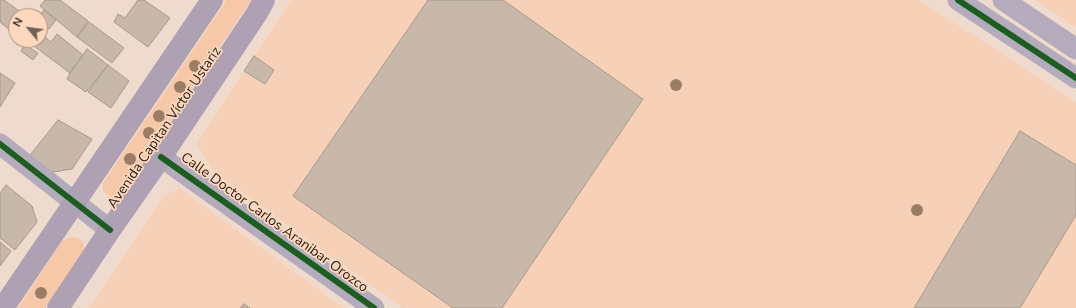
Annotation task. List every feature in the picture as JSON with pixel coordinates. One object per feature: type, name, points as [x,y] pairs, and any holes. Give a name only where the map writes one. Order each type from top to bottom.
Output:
[{"type":"main road","points":[[3,308],[212,0]]},
{"type":"main road","name":"Avenida Capitan Víctor Ustariz","points":[[58,308],[161,157],[257,13],[264,0]]},
{"type":"street","points":[[958,0],[1076,78]]},
{"type":"street","points":[[1003,0],[1076,48]]},
{"type":"street","points":[[0,144],[110,230]]},
{"type":"street","name":"Calle Doctor Carlos Aranibar Orozco","points":[[161,157],[374,308]]},
{"type":"shaded area","points":[[227,0],[251,0],[122,194],[117,198],[109,196],[103,191],[103,183]]},
{"type":"shaded area","points":[[291,0],[919,0],[1076,102],[1076,308],[403,308],[215,173],[196,144]]},
{"type":"shaded area","points":[[1035,0],[1076,0],[1076,27],[1068,22]]},
{"type":"shaded area","points":[[179,188],[344,308],[89,308],[163,197]]},
{"type":"shaded area","points":[[72,237],[78,238],[84,243],[83,253],[45,308],[18,308],[62,241]]},
{"type":"building","points":[[0,0],[4,0],[15,8],[8,8],[8,29],[0,22]]},
{"type":"building","points":[[45,0],[60,0],[88,21],[77,37],[48,13],[48,8],[42,8],[40,6]]},
{"type":"building","points":[[138,0],[144,0],[170,18],[148,47],[114,22],[118,14],[125,18]]},
{"type":"building","points":[[428,0],[503,0],[643,99],[502,308],[453,308],[293,196]]},
{"type":"building","points":[[48,13],[56,20],[48,28]]},
{"type":"building","points":[[89,22],[124,48],[112,63],[77,37]]},
{"type":"building","points":[[57,34],[83,55],[70,73],[37,48],[48,48],[48,40],[51,42]]},
{"type":"building","points":[[23,48],[30,48],[38,53],[33,60],[21,51]]},
{"type":"building","points":[[87,49],[108,65],[86,92],[67,79]]},
{"type":"building","points":[[254,56],[274,70],[265,84],[244,71]]},
{"type":"building","points":[[108,65],[129,81],[111,108],[88,92]]},
{"type":"building","points":[[0,73],[15,83],[0,107]]},
{"type":"building","points":[[58,120],[92,139],[72,169],[48,173],[27,159]]},
{"type":"building","points":[[1020,131],[1076,165],[1076,215],[1020,308],[914,308]]},
{"type":"building","points":[[6,185],[32,206],[37,222],[15,250],[0,238],[0,193]]},
{"type":"building","points":[[0,242],[11,251],[0,266]]},
{"type":"building","points":[[244,304],[250,308],[240,308]]},
{"type":"cycle path","points":[[958,0],[1076,78]]},
{"type":"cycle path","points":[[0,144],[110,230]]},
{"type":"cycle path","points":[[161,157],[374,308]]}]
